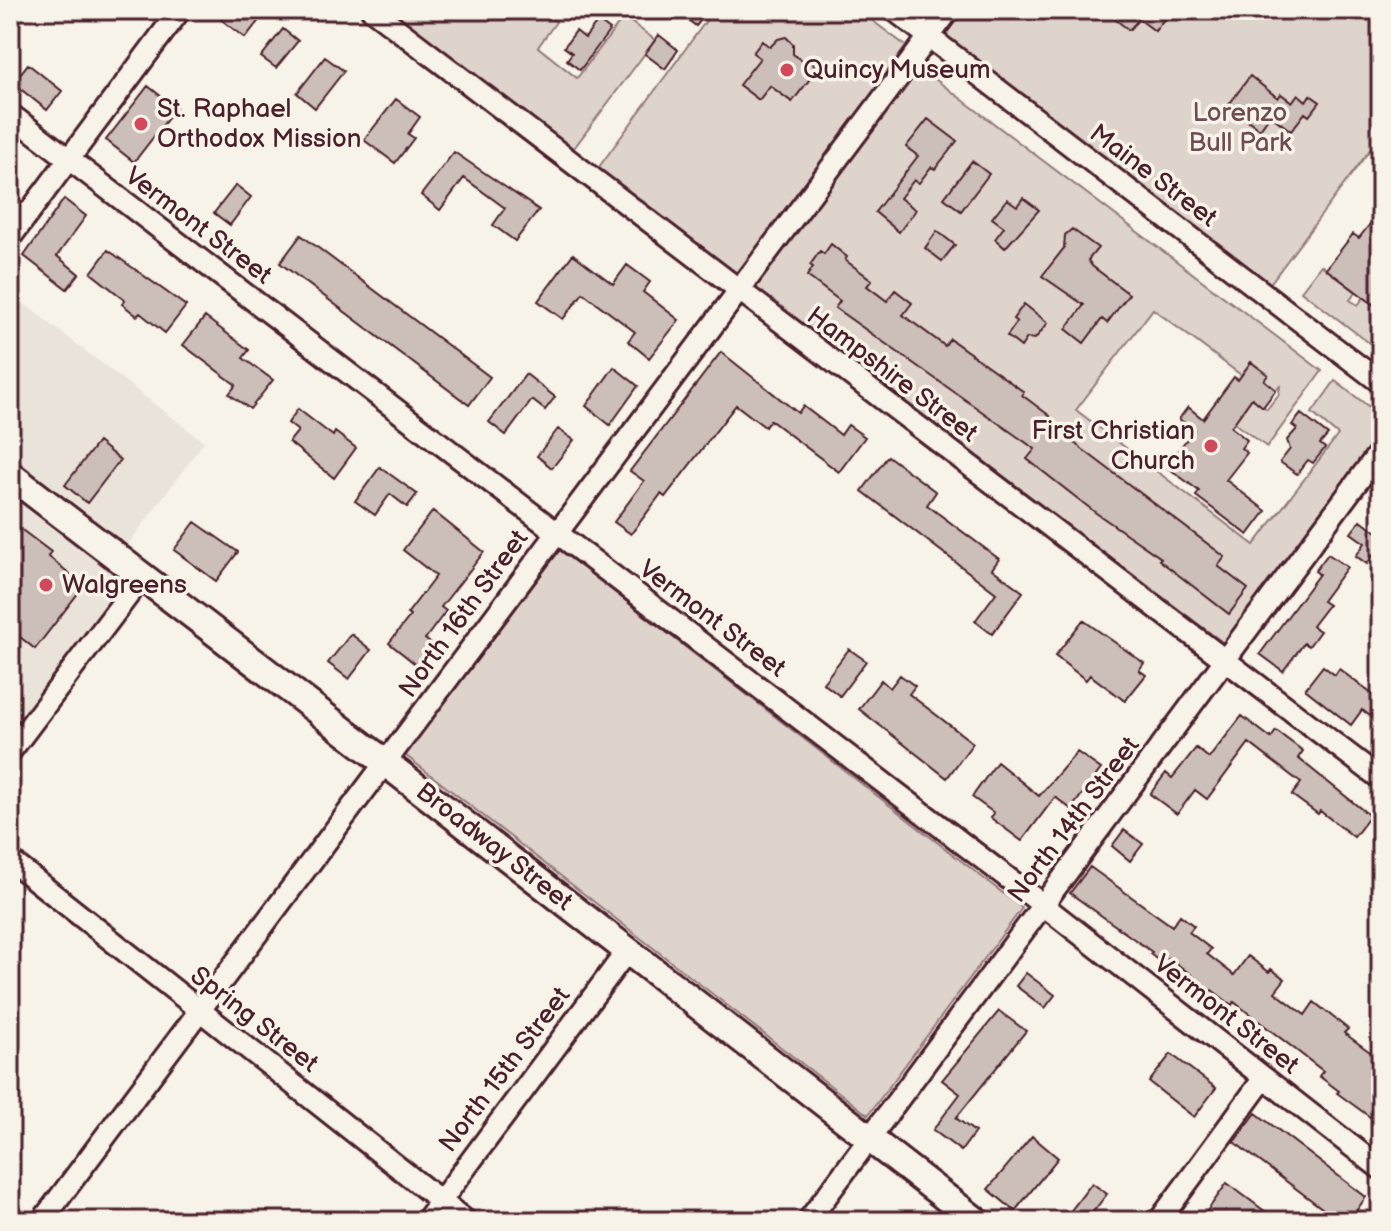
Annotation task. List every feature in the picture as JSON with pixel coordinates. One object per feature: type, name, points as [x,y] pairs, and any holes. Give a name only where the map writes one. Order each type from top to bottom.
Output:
[{"type":"main road","name":"Broadway Street","points":[[10,475],[976,1221]]},
{"type":"street","points":[[10,238],[180,10]]},
{"type":"street","name":"Hampshire Street","points":[[372,10],[1381,779]]},
{"type":"street","name":"Maine Street","points":[[894,10],[1381,383]]},
{"type":"street","name":"North 16th Street","points":[[42,1221],[949,10]]},
{"type":"street","name":"Vermont Street","points":[[10,114],[1043,905],[1381,1169]]},
{"type":"street","name":"North 14th Street","points":[[808,1221],[1381,450]]},
{"type":"street","points":[[10,752],[142,577]]},
{"type":"street","name":"Spring Street","points":[[10,860],[466,1221]]},
{"type":"street","name":"North 15th Street","points":[[426,1221],[627,951]]},
{"type":"street","points":[[1159,1221],[1264,1078]]},
{"type":"shaded area","points":[[10,293],[204,442],[118,558],[142,577],[10,752]]},
{"type":"green space","points":[[386,10],[549,10],[547,14],[556,22],[538,47],[577,78],[624,17],[655,40],[571,152]]},
{"type":"green space","points":[[714,10],[858,10],[906,46],[738,279],[596,171]]},
{"type":"green space","name":"Lorenzo Bull Park","points":[[949,10],[1381,10],[1381,135],[1263,293],[928,39]]},
{"type":"green space","points":[[919,67],[1322,371],[1267,447],[1234,423],[1252,398],[1267,409],[1279,394],[1280,386],[1276,390],[1264,380],[1268,374],[1251,362],[1241,375],[1153,309],[1076,410],[1254,545],[1338,435],[1312,413],[1335,381],[1381,416],[1381,435],[1225,644],[753,289]]},
{"type":"green space","points":[[1321,265],[1356,292],[1350,300],[1358,305],[1364,297],[1381,310],[1381,352],[1301,291]]},
{"type":"green space","points":[[560,550],[1022,908],[868,1115],[405,755]]},
{"type":"building","points":[[209,10],[267,10],[245,38]]},
{"type":"building","points":[[675,10],[709,10],[696,26]]},
{"type":"building","points":[[1103,10],[1171,10],[1155,31],[1139,19],[1129,30]]},
{"type":"building","points":[[598,21],[610,30],[580,70],[567,60],[572,53],[564,47],[576,31],[585,38]]},
{"type":"building","points":[[283,29],[298,41],[276,68],[261,57]]},
{"type":"building","points":[[659,35],[678,50],[665,69],[645,54]]},
{"type":"building","name":"Quincy Museum","points":[[786,37],[793,44],[793,54],[804,62],[813,63],[816,71],[792,102],[770,86],[759,100],[739,85],[760,58],[753,53],[762,41],[770,47],[778,39]]},
{"type":"building","points":[[325,57],[344,71],[315,108],[297,93]]},
{"type":"building","points":[[28,64],[62,91],[47,110],[13,83]]},
{"type":"building","points":[[1250,76],[1278,98],[1281,94],[1292,102],[1298,94],[1306,101],[1310,95],[1320,102],[1309,116],[1305,113],[1291,131],[1270,115],[1260,129],[1228,106]]},
{"type":"building","name":"St. Raphael Orthodox Mission","points":[[148,86],[176,108],[134,162],[106,140]]},
{"type":"building","points":[[396,99],[420,117],[408,134],[414,138],[395,163],[364,140]]},
{"type":"building","points":[[928,119],[957,141],[935,169],[931,167],[919,183],[914,180],[900,198],[916,210],[899,232],[875,212],[918,156],[906,147]]},
{"type":"building","points":[[454,152],[539,210],[515,241],[493,225],[505,208],[464,178],[440,210],[421,195]]},
{"type":"building","points":[[972,161],[989,174],[961,211],[944,198]]},
{"type":"building","points":[[236,185],[251,197],[230,225],[214,213]]},
{"type":"building","points":[[1023,198],[1039,210],[1005,248],[995,239],[1004,227],[992,218],[1007,199],[1017,206]]},
{"type":"building","points":[[64,199],[86,216],[57,256],[79,274],[67,289],[24,256]]},
{"type":"building","points":[[1381,210],[1381,310],[1326,269],[1353,234],[1359,238]]},
{"type":"building","points":[[1072,229],[1098,248],[1088,260],[1092,266],[1129,294],[1107,323],[1102,319],[1084,343],[1066,329],[1084,305],[1042,276],[1064,248],[1065,235]]},
{"type":"building","points":[[937,231],[955,245],[942,261],[925,248]]},
{"type":"building","points":[[301,235],[490,377],[469,405],[280,263]]},
{"type":"building","points":[[831,244],[847,257],[845,260],[872,280],[867,286],[887,301],[895,290],[912,303],[903,315],[945,346],[950,339],[1024,392],[1022,395],[1050,416],[1045,421],[1225,557],[1218,566],[1248,589],[1229,614],[1159,560],[1161,558],[1096,513],[1027,459],[1035,449],[835,308],[840,301],[807,276],[813,267],[810,265],[820,251],[824,254]]},
{"type":"building","points":[[108,250],[186,306],[165,333],[140,313],[137,316],[122,304],[125,300],[91,273]]},
{"type":"building","points":[[573,254],[613,284],[627,265],[650,282],[643,292],[679,320],[649,358],[628,341],[635,332],[583,293],[563,319],[538,301]]},
{"type":"building","points":[[1024,304],[1048,323],[1035,339],[1027,338],[1021,347],[1007,336],[1017,322],[1013,319]]},
{"type":"building","points":[[205,317],[249,350],[243,358],[273,380],[250,409],[229,394],[236,385],[183,345]]},
{"type":"building","points":[[721,352],[798,413],[803,406],[841,435],[848,425],[865,437],[839,472],[770,420],[765,427],[736,405],[665,497],[661,494],[631,534],[614,522],[644,481],[630,471]]},
{"type":"building","points":[[1251,362],[1268,375],[1264,380],[1276,390],[1263,407],[1252,398],[1231,427],[1247,440],[1241,448],[1247,453],[1226,480],[1266,511],[1248,535],[1196,496],[1199,491],[1166,466],[1194,430],[1179,419],[1188,407],[1203,419],[1234,377],[1238,380]]},
{"type":"building","points":[[614,367],[638,386],[610,425],[586,406]]},
{"type":"building","points":[[526,374],[555,397],[545,410],[532,400],[506,435],[489,422]]},
{"type":"building","points":[[298,409],[333,436],[335,432],[356,448],[334,478],[289,442],[298,431],[288,423]]},
{"type":"building","points":[[1301,414],[1328,435],[1320,444],[1325,448],[1313,463],[1308,460],[1297,474],[1280,462],[1290,449],[1287,440],[1297,429],[1292,425]]},
{"type":"building","points":[[558,429],[574,440],[552,468],[537,456]]},
{"type":"building","points":[[98,442],[120,460],[87,503],[65,485]]},
{"type":"building","points":[[888,456],[936,492],[927,505],[999,559],[992,569],[1023,592],[992,634],[975,621],[996,593],[862,491]]},
{"type":"building","points":[[380,467],[417,494],[407,507],[390,494],[375,515],[355,501]]},
{"type":"building","points":[[433,511],[484,552],[441,607],[446,611],[425,639],[434,646],[418,666],[389,643],[436,576],[403,550]]},
{"type":"building","points":[[1361,520],[1381,535],[1381,559],[1374,554],[1367,564],[1356,556],[1365,543],[1351,533]]},
{"type":"building","name":"Walgreens","points":[[10,521],[51,552],[48,556],[81,583],[82,588],[35,649],[10,629]]},
{"type":"building","points":[[195,522],[238,552],[216,581],[174,550]]},
{"type":"building","points":[[1328,554],[1347,567],[1322,601],[1328,605],[1312,626],[1320,631],[1309,646],[1304,643],[1283,671],[1260,654],[1319,574],[1315,571]]},
{"type":"building","points":[[1083,620],[1144,663],[1139,670],[1146,675],[1125,701],[1090,675],[1086,680],[1055,656]]},
{"type":"building","points":[[351,634],[371,650],[349,679],[328,663]]},
{"type":"building","points":[[849,649],[866,661],[840,696],[823,683]]},
{"type":"building","points":[[1323,666],[1335,675],[1339,669],[1381,701],[1381,724],[1362,710],[1351,725],[1305,689]]},
{"type":"building","points":[[900,675],[915,686],[909,694],[973,743],[947,778],[859,709],[881,680],[890,688]]},
{"type":"building","points":[[1242,716],[1271,738],[1276,731],[1303,751],[1298,758],[1370,816],[1354,837],[1320,811],[1318,814],[1292,795],[1301,783],[1249,743],[1207,799],[1195,790],[1177,814],[1150,794],[1166,773],[1172,778],[1196,748],[1209,758]]},
{"type":"building","points":[[1077,752],[1101,769],[1071,809],[1055,797],[1022,841],[991,818],[994,813],[972,797],[997,762],[1039,796]]},
{"type":"building","points":[[1124,830],[1143,844],[1130,861],[1112,846]]},
{"type":"building","points":[[1090,867],[1172,926],[1180,915],[1194,926],[1189,932],[1211,949],[1207,954],[1234,975],[1248,956],[1269,972],[1271,969],[1285,979],[1275,992],[1305,1015],[1314,1002],[1348,1029],[1344,1033],[1381,1060],[1381,1125],[1337,1093],[1339,1091],[1319,1076],[1323,1071],[1234,1002],[1232,1005],[1212,990],[1207,996],[1190,983],[1194,977],[1169,958],[1164,965],[1150,954],[1152,952],[1070,893]]},
{"type":"building","points":[[1026,973],[1055,995],[1045,1008],[1016,986]]},
{"type":"building","points":[[999,1011],[1026,1031],[956,1118],[975,1132],[961,1151],[933,1130],[960,1094],[942,1080]]},
{"type":"building","points":[[1171,1054],[1216,1088],[1194,1117],[1149,1082]]},
{"type":"building","points":[[1256,1113],[1366,1197],[1349,1221],[1339,1221],[1234,1142]]},
{"type":"building","points":[[1032,1136],[1058,1158],[1015,1211],[988,1189]]},
{"type":"building","points":[[1092,1183],[1107,1194],[1086,1221],[1063,1221]]},
{"type":"building","points":[[1227,1183],[1278,1221],[1200,1221]]},
{"type":"place","name":"Quincy Museum","points":[[787,70]]},
{"type":"place","name":"St. Raphael Orthodox Mission","points":[[141,124]]},
{"type":"place","name":"First Christian Church","points":[[1211,446]]},
{"type":"place","name":"Walgreens","points":[[46,585]]}]
